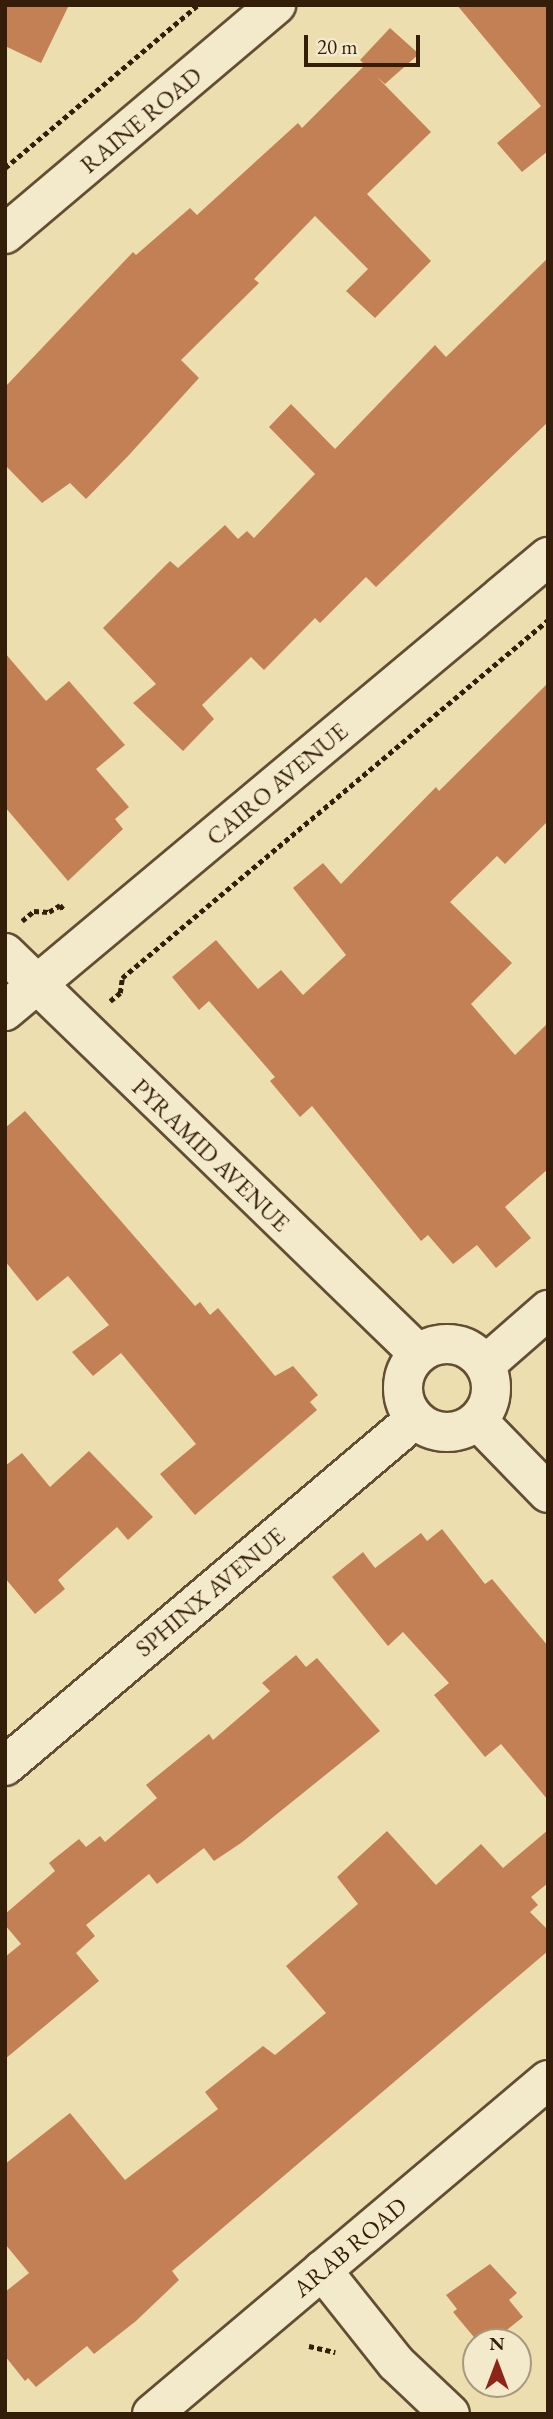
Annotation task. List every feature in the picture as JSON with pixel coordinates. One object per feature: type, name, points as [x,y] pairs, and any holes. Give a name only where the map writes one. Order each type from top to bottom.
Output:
[{"type":"street","name":"RAINE ROAD","points":[[5,234],[276,5]]},
{"type":"street","name":"CAIRO AVENUE","points":[[5,1011],[548,557]]},
{"type":"street","name":"PYRAMID AVENUE","points":[[5,953],[419,1354]]},
{"type":"street","points":[[485,1365],[548,1310]]},
{"type":"street","points":[[446,1344],[468,1350],[485,1365],[492,1394],[478,1421],[453,1432],[426,1427],[415,1419],[407,1408],[404,1379],[419,1354],[446,1344]]},
{"type":"street","name":"SPHINX AVENUE","points":[[5,1766],[415,1419]]},
{"type":"street","points":[[478,1421],[548,1493]]},
{"type":"street","name":"ARAB ROAD","points":[[152,2414],[548,2080]]},
{"type":"street","points":[[322,2270],[396,2363],[450,2414]]},
{"type":"path","points":[[5,168],[198,5]]},
{"type":"path","points":[[80,1028],[120,993],[122,978],[548,620]]},
{"type":"building","points":[[5,5],[69,5],[41,63],[5,46]]},
{"type":"building","points":[[457,5],[548,5],[548,151],[522,172],[497,143],[541,106]]},
{"type":"building","points":[[390,28],[419,54],[385,84],[377,77],[431,132],[367,194],[431,261],[375,318],[346,291],[368,269],[315,216],[254,279],[259,283],[181,360],[199,378],[129,455],[86,499],[70,483],[42,503],[5,465],[5,387],[133,252],[136,255],[190,208],[197,215],[298,123],[302,128],[365,65],[360,60]]},
{"type":"building","points":[[548,258],[548,422],[376,587],[366,577],[320,623],[315,618],[264,670],[251,657],[202,705],[214,719],[183,751],[133,703],[156,684],[103,628],[170,561],[178,568],[225,525],[238,539],[247,531],[254,538],[315,474],[269,427],[291,404],[335,449],[435,345],[446,357]]},
{"type":"building","points":[[5,653],[46,701],[69,681],[125,745],[96,769],[129,807],[115,819],[123,829],[68,881],[5,807]]},
{"type":"building","points":[[548,683],[548,821],[505,864],[497,856],[450,902],[512,963],[471,1004],[515,1055],[548,1023],[548,1169],[505,1207],[531,1238],[496,1268],[477,1245],[453,1264],[428,1235],[421,1241],[312,1106],[300,1117],[270,1081],[275,1077],[209,1001],[199,1010],[172,977],[216,940],[258,989],[281,970],[303,995],[346,955],[293,888],[323,863],[341,884],[436,787],[439,791]]},
{"type":"building","points":[[25,1111],[195,1306],[200,1302],[210,1315],[218,1308],[275,1376],[293,1366],[318,1395],[310,1402],[317,1410],[195,1515],[160,1474],[196,1444],[121,1353],[93,1376],[72,1352],[109,1325],[68,1276],[37,1301],[5,1261],[5,1128]]},
{"type":"building","points":[[89,1451],[153,1517],[128,1540],[117,1527],[58,1580],[65,1589],[35,1614],[5,1578],[5,1466],[22,1453],[50,1487]]},
{"type":"building","points":[[442,1529],[485,1584],[492,1579],[548,1646],[548,1800],[501,1744],[485,1757],[434,1695],[449,1683],[403,1632],[388,1646],[332,1577],[363,1552],[375,1568],[421,1533],[427,1541]]},
{"type":"building","points":[[296,1655],[306,1667],[317,1658],[380,1731],[241,1843],[214,1861],[204,1848],[157,1884],[149,1874],[86,1925],[95,1936],[76,1953],[99,1981],[5,2059],[5,1957],[21,1944],[5,1925],[5,1914],[55,1871],[49,1863],[79,1839],[86,1847],[100,1836],[105,1842],[157,1798],[146,1785],[209,1734],[213,1740],[270,1691],[262,1683]]},
{"type":"building","points":[[548,1830],[548,1883],[531,1897],[538,1905],[530,1912],[548,1930],[548,1951],[172,2271],[179,2280],[136,2321],[94,2354],[87,2346],[36,2387],[28,2378],[25,2381],[5,2356],[5,2292],[29,2273],[5,2244],[5,2164],[70,2113],[125,2180],[218,2109],[205,2092],[263,2046],[275,2055],[326,2013],[286,1966],[358,1904],[337,1877],[387,1831],[436,1885],[481,1844],[503,1868]]},
{"type":"building","points":[[490,2264],[517,2293],[509,2300],[523,2317],[509,2328],[466,2328],[453,2312],[457,2309],[446,2295]]}]
